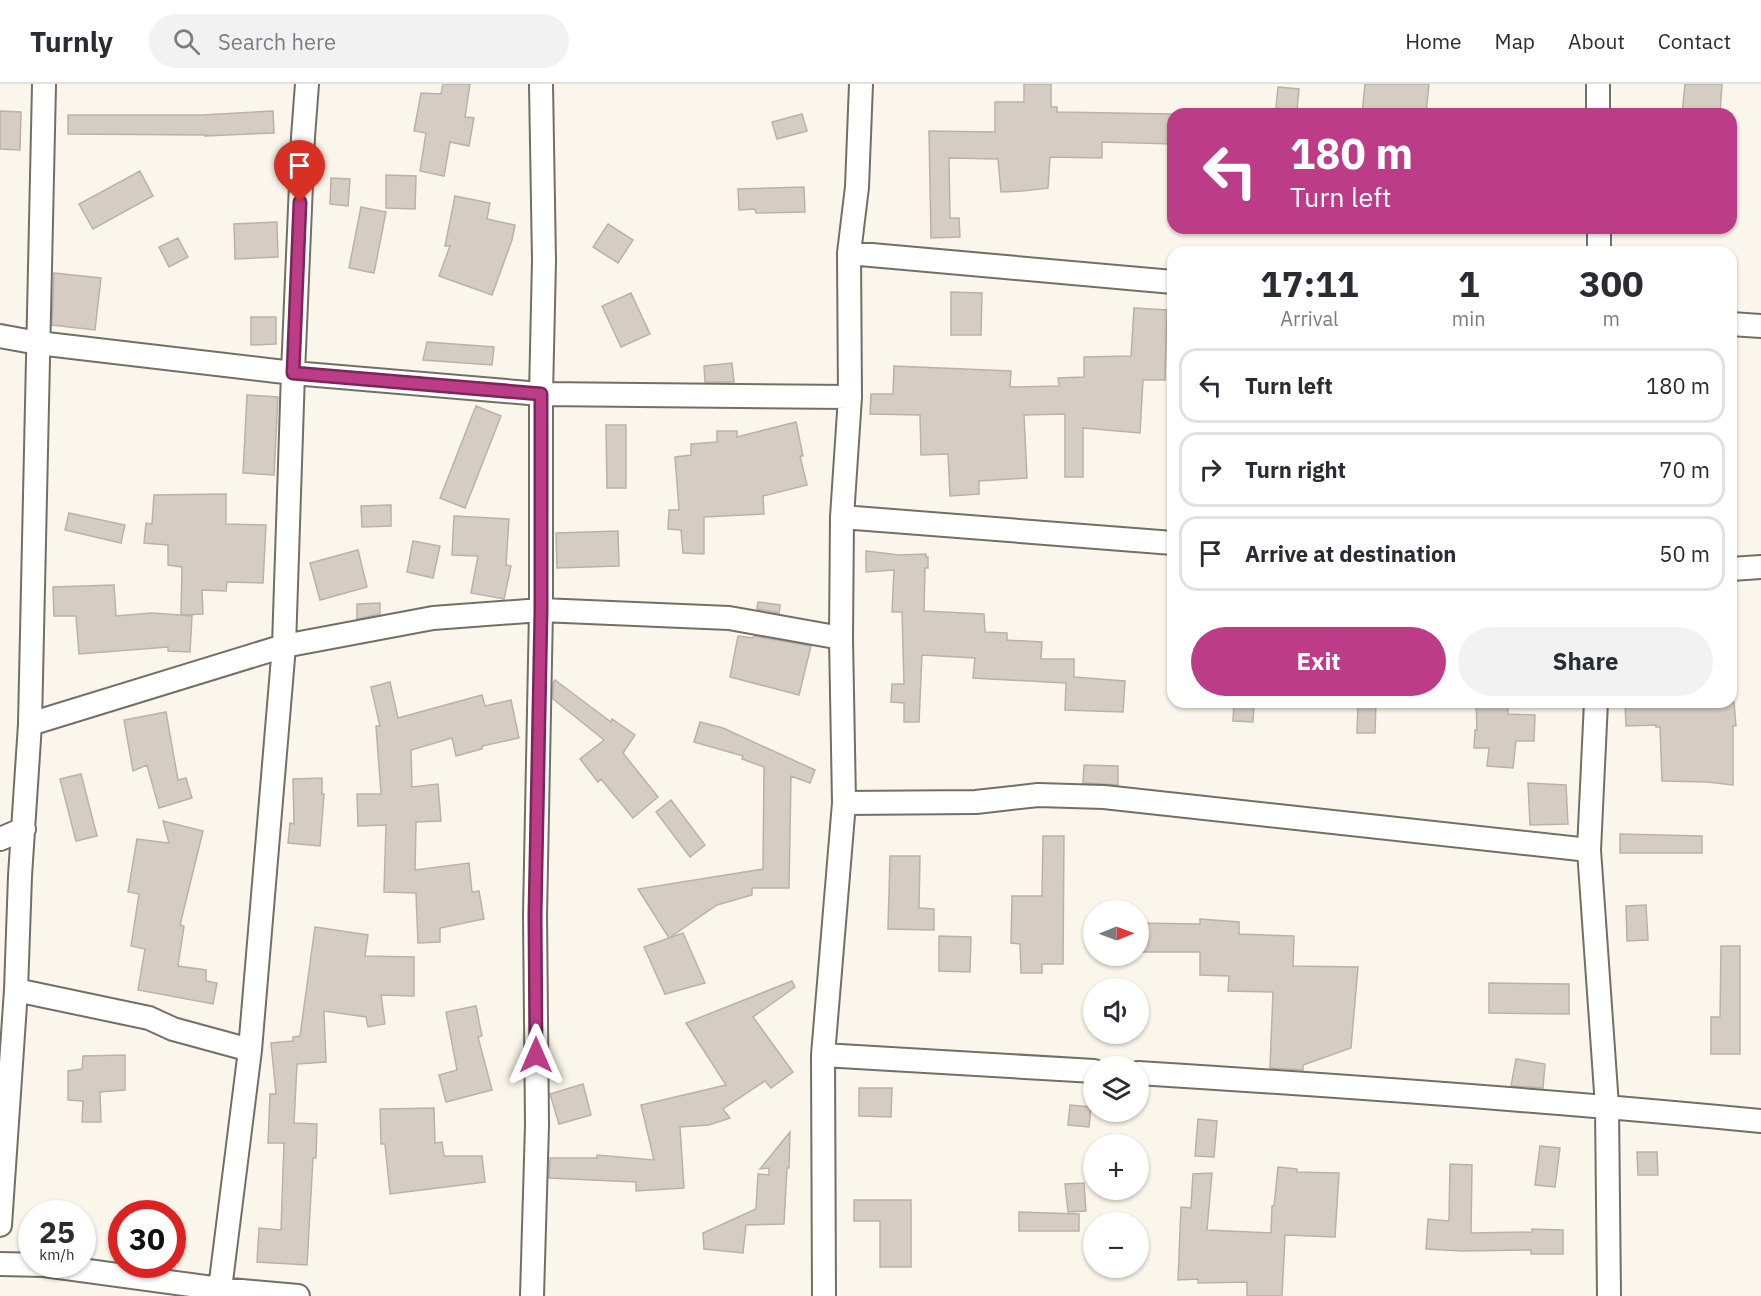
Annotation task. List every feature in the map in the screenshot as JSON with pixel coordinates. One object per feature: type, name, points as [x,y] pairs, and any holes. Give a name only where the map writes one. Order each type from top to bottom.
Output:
[{"type":"street","points":[[220,1289],[250,1050],[284,646],[293,373],[307,84]]},
{"type":"street","points":[[532,1296],[537,1125],[535,915],[541,610],[541,394],[544,261],[541,84]]},
{"type":"street","points":[[824,1296],[823,1055],[844,803],[841,638],[842,517],[850,397],[849,253],[857,187],[861,84]]},
{"type":"street","points":[[1598,84],[1598,108]]},
{"type":"street","points":[[0,1225],[16,990],[20,876],[30,724],[44,85]]},
{"type":"street","points":[[849,253],[1167,281]]},
{"type":"street","points":[[1737,324],[1761,326]]},
{"type":"street","points":[[0,336],[38,343],[293,373],[541,394],[850,397]]},
{"type":"street","points":[[842,517],[1167,543]]},
{"type":"street","points":[[1737,569],[1761,567]]},
{"type":"street","points":[[30,724],[284,646],[433,618],[541,610],[729,618],[841,638]]},
{"type":"street","points":[[1596,708],[1589,850],[1606,1106],[1609,1296]]},
{"type":"street","points":[[844,803],[975,802],[1038,795],[1104,797],[1589,850]]},
{"type":"street","points":[[0,838],[24,829]]},
{"type":"street","points":[[16,990],[149,1018],[173,1029],[250,1050]]},
{"type":"street","points":[[823,1055],[1083,1070]]},
{"type":"street","points":[[1149,1075],[1357,1086],[1761,1121]]},
{"type":"street","points":[[0,1264],[44,1265],[260,1294],[298,1296]]},
{"type":"building","points":[[443,84],[470,84],[465,117],[474,118],[469,146],[450,142],[444,176],[420,171],[426,133],[414,131],[421,93],[441,94]]},
{"type":"building","points":[[1024,84],[1051,84],[1051,107],[1057,107],[1057,112],[1167,114],[1167,144],[1102,142],[1102,158],[1050,157],[1048,188],[1022,191],[1001,192],[998,159],[949,158],[950,218],[959,218],[960,237],[931,238],[929,131],[995,132],[995,102],[1024,102]]},
{"type":"building","points":[[1365,84],[1429,84],[1427,108],[1363,108]]},
{"type":"building","points":[[1685,84],[1722,84],[1720,108],[1683,108]]},
{"type":"building","points":[[1278,87],[1299,89],[1297,108],[1276,108]]},
{"type":"building","points":[[0,111],[21,112],[20,150],[0,149]]},
{"type":"building","points":[[273,111],[274,133],[204,136],[207,135],[68,134],[68,115],[202,115]]},
{"type":"building","points":[[802,114],[807,131],[777,139],[772,122]]},
{"type":"building","points":[[140,171],[153,196],[93,229],[79,204]]},
{"type":"building","points":[[386,175],[416,176],[415,209],[386,208]]},
{"type":"building","points":[[331,178],[350,179],[348,206],[330,204]]},
{"type":"building","points":[[804,187],[805,212],[756,213],[755,209],[739,210],[738,189]]},
{"type":"building","points":[[455,196],[490,203],[487,219],[515,225],[512,240],[492,295],[439,276],[450,246],[445,246]]},
{"type":"building","points":[[361,207],[386,212],[374,273],[349,268]]},
{"type":"building","points":[[277,222],[278,257],[235,259],[234,224]]},
{"type":"building","points":[[608,224],[633,240],[618,263],[593,247]]},
{"type":"building","points":[[178,238],[188,257],[169,267],[159,247]]},
{"type":"building","points":[[54,273],[101,278],[95,330],[52,325]]},
{"type":"building","points":[[951,292],[982,293],[981,335],[951,335]]},
{"type":"building","points":[[631,293],[650,334],[621,347],[602,306]]},
{"type":"building","points":[[1134,308],[1167,310],[1165,380],[1143,380],[1140,433],[1083,428],[1083,477],[1065,477],[1065,414],[1024,415],[1027,478],[979,481],[979,494],[950,496],[948,454],[921,455],[920,415],[870,414],[871,394],[893,394],[894,366],[1011,371],[1010,387],[1059,386],[1058,378],[1084,377],[1084,357],[1131,356]]},
{"type":"building","points":[[251,317],[276,317],[276,344],[251,345]]},
{"type":"building","points":[[427,342],[494,347],[492,365],[423,360]]},
{"type":"building","points":[[732,363],[734,382],[705,382],[704,366]]},
{"type":"building","points":[[247,395],[278,397],[274,475],[243,473]]},
{"type":"building","points":[[476,406],[501,416],[465,508],[440,498]]},
{"type":"building","points":[[796,422],[803,456],[800,456],[807,485],[763,496],[764,514],[704,517],[704,554],[683,553],[681,530],[668,529],[669,510],[679,510],[675,457],[691,455],[691,444],[717,442],[717,431],[737,431],[737,437]]},
{"type":"building","points":[[606,425],[626,425],[626,488],[607,488]]},
{"type":"building","points":[[226,494],[226,524],[266,525],[263,583],[227,582],[226,591],[202,590],[203,614],[181,615],[182,567],[168,565],[168,545],[144,543],[146,523],[152,524],[154,495]]},
{"type":"building","points":[[391,505],[391,526],[362,527],[361,506]]},
{"type":"building","points":[[69,513],[125,525],[121,543],[65,530]]},
{"type":"building","points":[[454,516],[509,519],[506,565],[511,566],[504,599],[471,593],[478,556],[452,555]]},
{"type":"building","points":[[618,531],[619,566],[557,568],[556,533]]},
{"type":"building","points":[[413,541],[440,546],[433,578],[407,572]]},
{"type":"building","points":[[358,550],[367,587],[320,600],[310,563]]},
{"type":"building","points":[[866,551],[899,555],[926,554],[928,568],[925,568],[924,611],[984,614],[985,632],[1007,633],[1007,640],[1042,642],[1041,659],[1074,659],[1074,677],[1125,681],[1123,712],[1065,710],[1066,683],[973,678],[975,658],[922,655],[919,722],[904,722],[904,703],[891,702],[892,684],[904,684],[902,612],[892,612],[894,570],[866,572]]},
{"type":"building","points":[[114,585],[116,616],[151,613],[192,616],[190,652],[168,651],[168,647],[79,654],[76,616],[54,616],[53,587]]},
{"type":"building","points":[[758,602],[780,605],[779,613],[757,609]]},
{"type":"building","points":[[380,603],[380,614],[357,619],[357,604]]},
{"type":"building","points":[[738,636],[753,638],[754,636],[811,646],[799,695],[730,677]]},
{"type":"building","points":[[555,680],[611,722],[612,719],[635,735],[623,753],[658,797],[633,818],[601,779],[598,782],[580,759],[604,740],[553,699]]},
{"type":"building","points":[[390,682],[398,718],[482,695],[485,706],[511,700],[519,738],[482,746],[482,749],[456,756],[452,738],[411,750],[412,787],[438,784],[441,821],[416,822],[415,870],[469,863],[472,892],[479,891],[484,919],[440,928],[440,942],[418,943],[416,893],[384,892],[386,825],[358,826],[357,794],[381,794],[376,726],[380,726],[371,687]]},
{"type":"building","points":[[1234,708],[1254,708],[1253,722],[1233,721]]},
{"type":"building","points":[[1358,708],[1376,708],[1375,733],[1357,733]]},
{"type":"building","points":[[1476,708],[1508,708],[1508,714],[1535,715],[1534,741],[1516,741],[1513,768],[1487,766],[1489,748],[1474,748],[1475,730],[1477,730]]},
{"type":"building","points":[[1625,708],[1734,708],[1736,726],[1733,726],[1733,785],[1662,781],[1660,727],[1656,725],[1626,726]]},
{"type":"building","points":[[166,712],[178,780],[186,778],[192,798],[159,808],[147,765],[133,771],[124,720]]},
{"type":"building","points":[[700,722],[723,728],[815,770],[810,783],[791,776],[789,888],[752,888],[752,895],[717,905],[669,938],[638,889],[763,869],[764,767],[742,759],[743,756],[694,742]]},
{"type":"building","points":[[1084,765],[1118,766],[1118,785],[1083,783]]},
{"type":"building","points":[[81,774],[97,836],[76,841],[60,779]]},
{"type":"building","points":[[322,778],[322,794],[324,794],[320,846],[288,843],[290,823],[294,824],[293,779]]},
{"type":"building","points":[[1528,783],[1566,785],[1568,824],[1530,825]]},
{"type":"building","points":[[671,800],[705,845],[690,857],[656,812]]},
{"type":"building","points":[[163,821],[203,831],[180,925],[184,926],[178,966],[206,970],[206,981],[217,983],[213,1004],[138,990],[145,949],[131,946],[139,894],[128,892],[137,839],[169,843]]},
{"type":"building","points":[[1620,834],[1702,836],[1702,853],[1620,853]]},
{"type":"building","points":[[1043,836],[1064,836],[1063,964],[1042,964],[1042,973],[1021,973],[1020,944],[1011,943],[1012,896],[1042,896]]},
{"type":"building","points":[[890,856],[920,856],[919,908],[934,909],[934,930],[888,929]]},
{"type":"building","points":[[1646,905],[1648,940],[1627,941],[1626,906]]},
{"type":"building","points":[[1200,919],[1239,922],[1239,934],[1294,936],[1293,966],[1358,967],[1351,1048],[1303,1065],[1303,1070],[1270,1068],[1273,992],[1228,991],[1229,976],[1200,975],[1200,952],[1149,952],[1149,923],[1200,924]]},
{"type":"building","points":[[315,927],[368,935],[365,956],[414,957],[414,996],[381,995],[385,1024],[368,1027],[366,1017],[324,1011],[326,1062],[297,1064],[294,1123],[317,1124],[307,1265],[257,1262],[259,1228],[281,1230],[284,1143],[268,1143],[270,1094],[276,1094],[271,1043],[293,1041],[293,1037],[300,1036]]},
{"type":"building","points":[[683,933],[705,983],[665,994],[644,947]]},
{"type":"building","points":[[939,936],[971,937],[970,972],[939,971]]},
{"type":"building","points":[[1721,946],[1740,946],[1740,1054],[1711,1054],[1711,1017],[1720,1017]]},
{"type":"building","points":[[792,981],[795,987],[753,1017],[793,1072],[771,1088],[765,1081],[723,1109],[730,1118],[709,1125],[680,1127],[684,1188],[636,1191],[636,1182],[549,1178],[550,1158],[597,1158],[597,1155],[654,1160],[641,1105],[726,1085],[686,1023]]},
{"type":"building","points":[[1489,983],[1569,984],[1569,1014],[1489,1013]]},
{"type":"building","points":[[476,1006],[482,1036],[478,1037],[492,1090],[446,1102],[439,1075],[457,1070],[446,1012]]},
{"type":"building","points":[[125,1055],[125,1090],[100,1092],[101,1122],[82,1122],[83,1101],[68,1100],[68,1071],[82,1069],[83,1056]]},
{"type":"building","points":[[1516,1059],[1545,1064],[1543,1088],[1511,1086]]},
{"type":"building","points":[[583,1084],[591,1115],[559,1124],[550,1094]]},
{"type":"building","points":[[859,1088],[892,1088],[891,1117],[859,1116]]},
{"type":"building","points":[[1070,1105],[1083,1106],[1083,1122],[1090,1122],[1089,1127],[1068,1125]]},
{"type":"building","points":[[434,1108],[435,1143],[442,1142],[444,1156],[482,1156],[485,1182],[390,1194],[385,1144],[381,1144],[380,1109]]},
{"type":"building","points":[[1198,1119],[1217,1121],[1214,1157],[1195,1156]]},
{"type":"building","points":[[790,1132],[784,1224],[746,1225],[743,1253],[704,1249],[703,1233],[756,1209],[758,1174],[769,1175],[769,1168],[760,1169]]},
{"type":"building","points":[[1540,1146],[1560,1148],[1555,1187],[1535,1185]]},
{"type":"building","points":[[1637,1152],[1657,1152],[1658,1175],[1638,1175]]},
{"type":"building","points":[[1450,1164],[1472,1165],[1471,1233],[1532,1232],[1532,1229],[1563,1230],[1563,1254],[1531,1254],[1531,1250],[1426,1249],[1428,1219],[1449,1221]]},
{"type":"building","points":[[1278,1167],[1297,1169],[1297,1172],[1339,1173],[1335,1237],[1285,1235],[1282,1296],[1247,1296],[1247,1282],[1198,1283],[1198,1279],[1178,1280],[1181,1207],[1191,1208],[1193,1174],[1212,1173],[1207,1230],[1271,1233],[1272,1206],[1274,1206]]},
{"type":"building","points":[[1083,1183],[1083,1200],[1085,1200],[1086,1211],[1068,1212],[1065,1184]]},
{"type":"building","points":[[854,1200],[911,1200],[911,1267],[880,1267],[880,1221],[854,1221]]},
{"type":"building","points":[[1019,1212],[1079,1214],[1079,1231],[1019,1231]]},
{"type":"route","points":[[300,202],[293,373],[541,394],[541,610],[535,915],[536,1055]]}]
